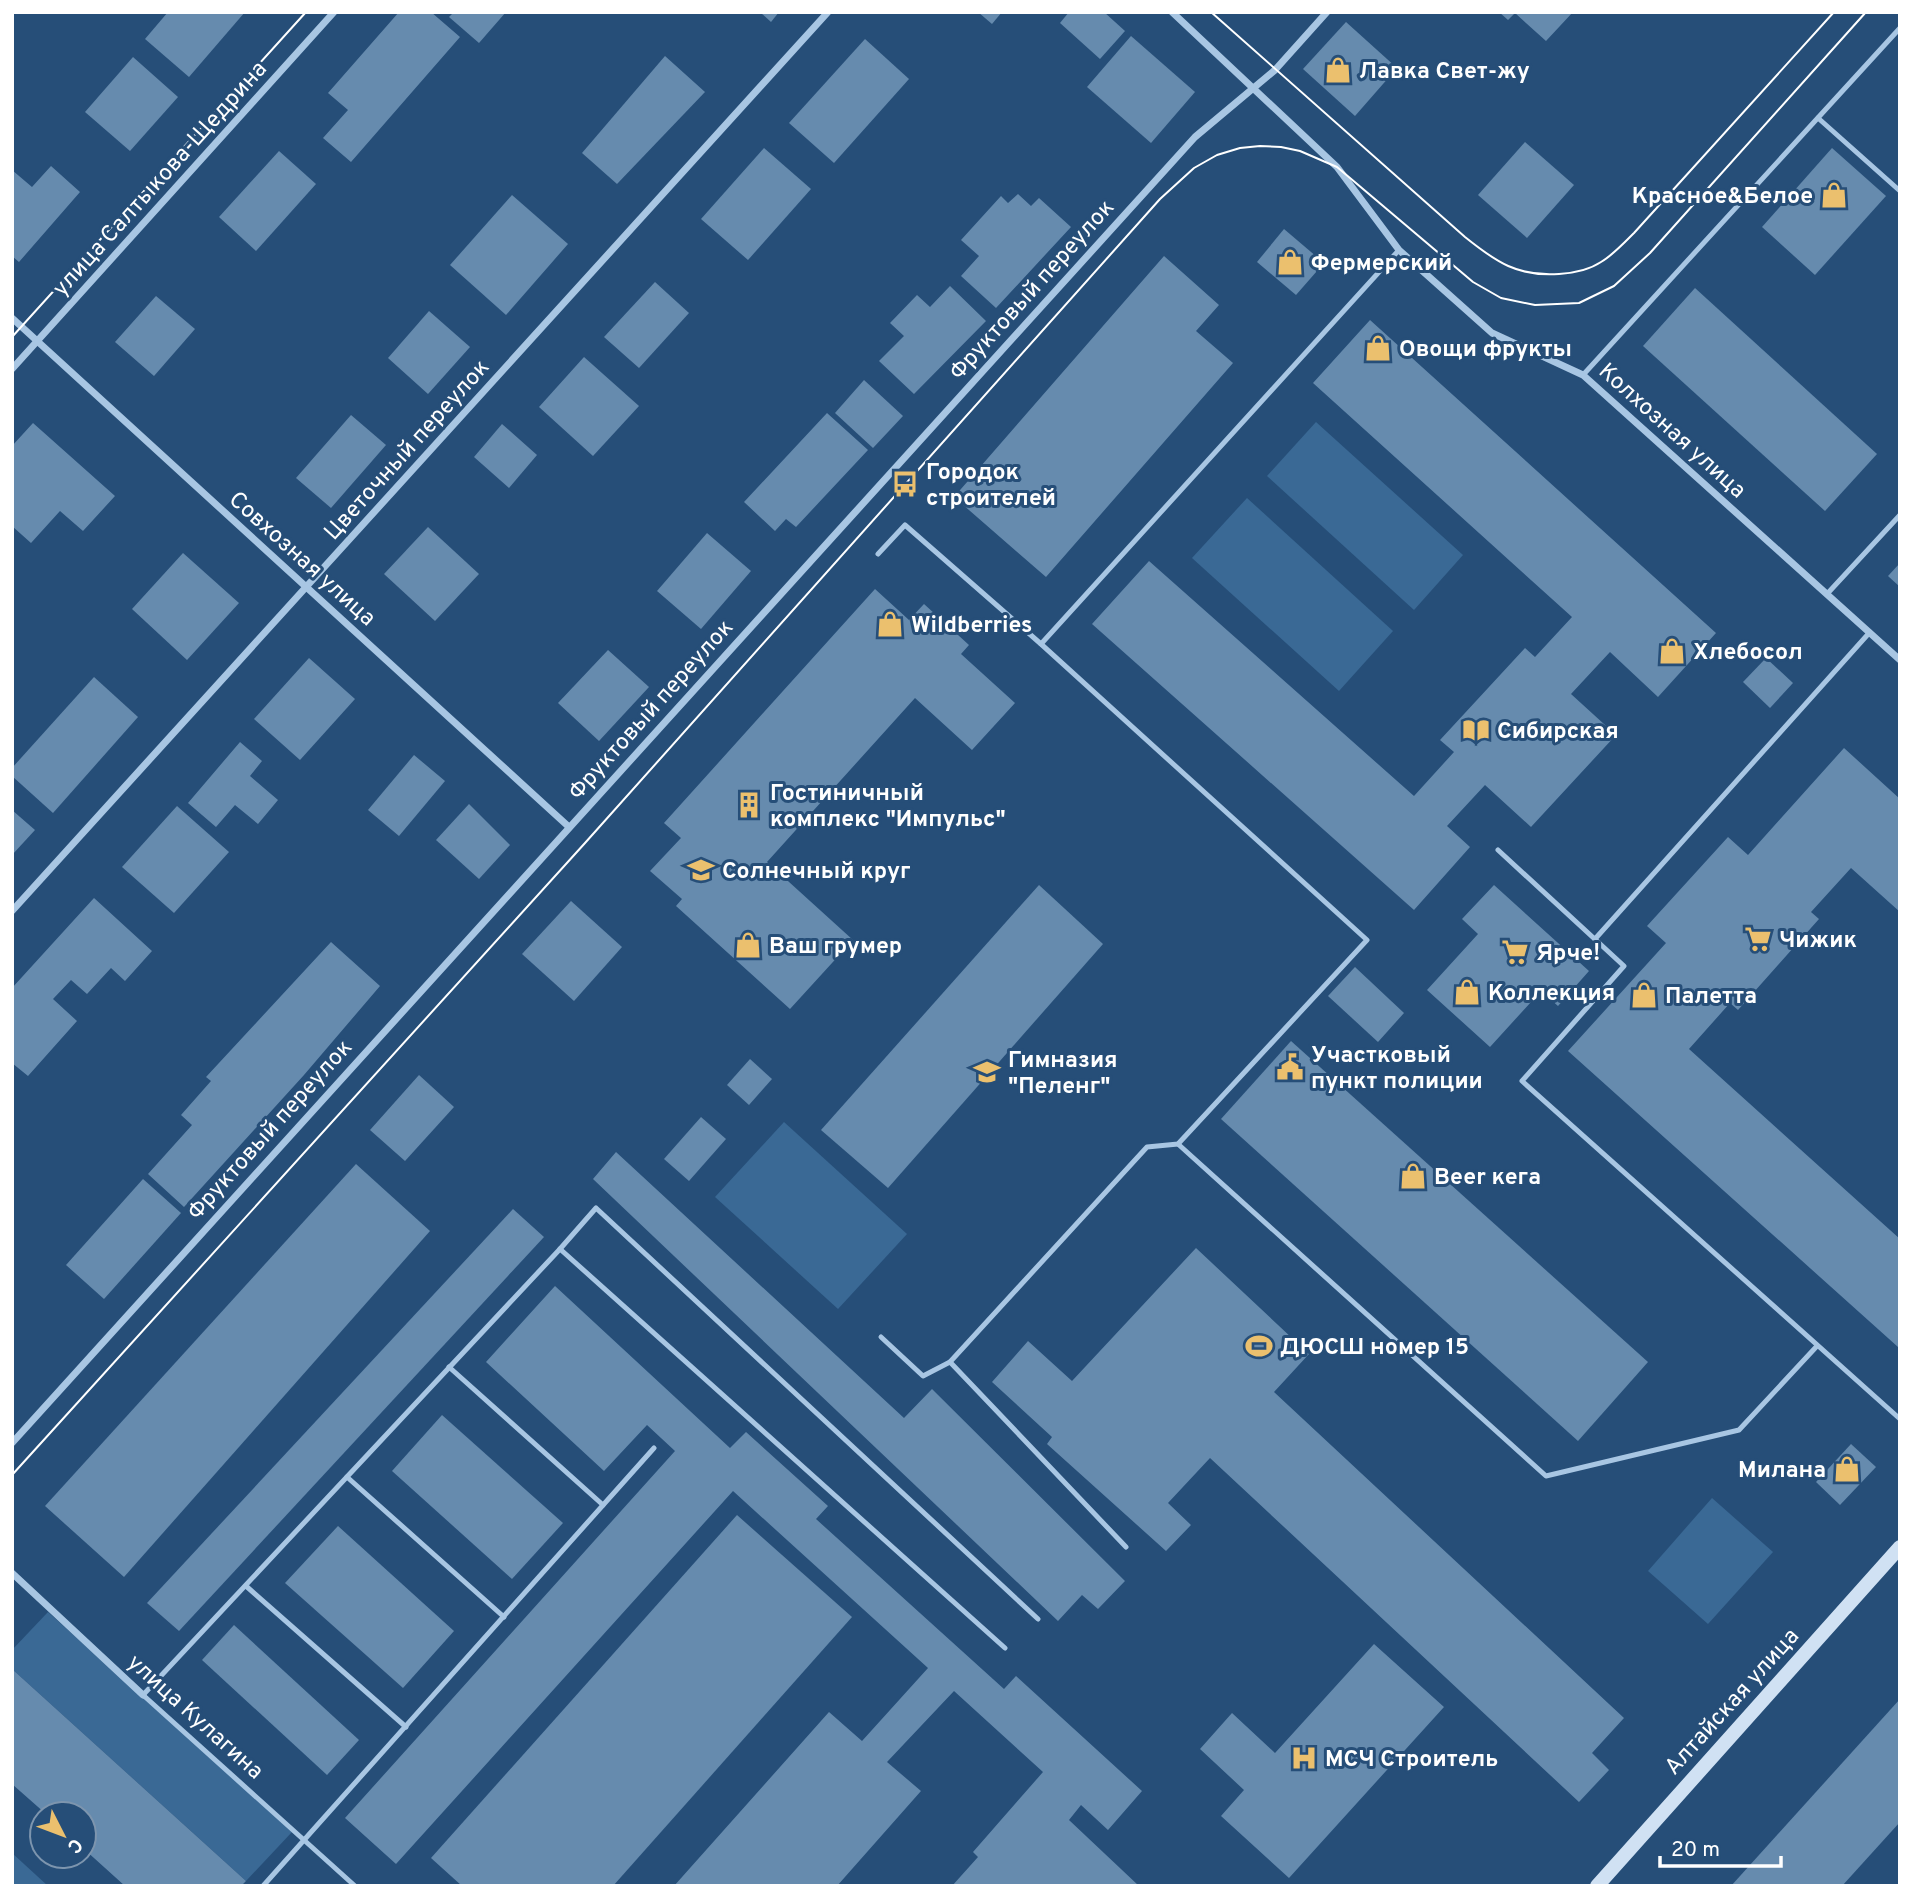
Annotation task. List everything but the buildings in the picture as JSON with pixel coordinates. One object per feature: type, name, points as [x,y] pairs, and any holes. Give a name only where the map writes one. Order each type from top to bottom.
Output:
[{"type":"main road","name":"Алтайская улица","points":[[1597,1886],[1900,1547]]},
{"type":"street","name":"Цветочный переулок","points":[[12,911],[828,12]]},
{"type":"street","name":"Колхозная улица","points":[[1172,12],[1338,167],[1399,250],[1492,333],[1583,375],[1900,660]]},
{"type":"street","name":"Фруктовый переулок","points":[[12,1443],[1195,137],[1283,61],[1327,12]]},
{"type":"street","name":"улица Салтыкова-Щедрина","points":[[12,369],[329,14]]},
{"type":"street","name":"Совхозная улица","points":[[12,318],[569,827]]},
{"type":"street","name":"улица Кулагина","points":[[12,1573],[143,1695]]},
{"type":"lane","points":[[1583,375],[1900,28]]},
{"type":"lane","points":[[1818,118],[1900,191]]},
{"type":"lane","points":[[1041,644],[1399,250]]},
{"type":"lane","points":[[1827,594],[1900,515]]},
{"type":"lane","points":[[878,554],[905,525],[1041,644],[1367,940],[1178,1144],[1147,1147],[950,1362],[923,1376],[881,1337]]},
{"type":"lane","points":[[1595,939],[1870,632]]},
{"type":"lane","points":[[1498,850],[1625,966],[1522,1081],[1900,1419]]},
{"type":"lane","points":[[1178,1144],[1546,1476],[1739,1430],[1817,1346]]},
{"type":"lane","points":[[143,1695],[596,1208],[1038,1619]]},
{"type":"lane","points":[[560,1249],[1005,1648]]},
{"type":"lane","points":[[950,1362],[1126,1548]]},
{"type":"lane","points":[[449,1367],[603,1505]]},
{"type":"lane","points":[[263,1886],[654,1448]]},
{"type":"lane","points":[[347,1477],[504,1617]]},
{"type":"lane","points":[[246,1586],[406,1727]]},
{"type":"lane","name":"улица Кулагина","points":[[143,1695],[355,1886]]},
{"type":"shaded area","points":[[1316,422],[1463,555],[1414,610],[1267,476]]},
{"type":"shaded area","points":[[1247,498],[1393,631],[1339,691],[1192,558]]},
{"type":"shaded area","points":[[784,1122],[907,1234],[838,1309],[715,1197]]},
{"type":"shaded area","points":[[1712,1498],[1773,1552],[1708,1624],[1648,1571]]},
{"type":"shaded area","points":[[48,1612],[292,1832],[246,1881],[12,1669],[12,1650]]},
{"type":"shaded area","points":[[12,1853],[48,1886],[12,1886]]},
{"type":"tram line","points":[[12,337],[306,12]]},
{"type":"tram line","points":[[1211,12],[1476,246],[1508,266],[1544,274],[1564,274],[1586,269],[1618,249],[1834,12]]},
{"type":"tram line","points":[[12,1475],[585,843],[1160,199],[1194,168],[1217,155],[1240,148],[1281,147],[1300,151],[1337,167],[1473,282],[1501,298],[1535,305],[1579,303],[1614,286],[1650,253],[1866,12]]},
{"type":"place","name":"Лавка Свет-жу","points":[[1338,70]]},
{"type":"place","name":"Красное&Белое","points":[[1834,195]]},
{"type":"place","name":"Фермерский","points":[[1290,262]]},
{"type":"place","name":"Овощи фрукты","points":[[1378,348]]},
{"type":"place","name":"Городок строителей","points":[[905,484]]},
{"type":"place","name":"Wildberries","points":[[890,624]]},
{"type":"place","name":"Хлебосол","points":[[1672,651]]},
{"type":"place","name":"Сибирская","points":[[1476,730]]},
{"type":"place","name":"Гостиничный комплекс \"Импульс\"","points":[[749,805]]},
{"type":"place","name":"Солнечный круг","points":[[701,870]]},
{"type":"place","name":"Чижик","points":[[1758,939]]},
{"type":"place","name":"Ваш грумер","points":[[748,945]]},
{"type":"place","name":"Ярче!","points":[[1515,952]]},
{"type":"place","name":"Коллекция","points":[[1467,992]]},
{"type":"place","name":"Палетта","points":[[1644,995]]},
{"type":"place","name":"Участковый пункт полиции","points":[[1290,1067]]},
{"type":"place","name":"Гимназия \"Пеленг\"","points":[[987,1072]]},
{"type":"place","name":"Beer кега","points":[[1413,1176]]},
{"type":"place","name":"ДЮСШ номер 15","points":[[1259,1346]]},
{"type":"place","name":"Милана","points":[[1847,1469]]},
{"type":"place","name":"МСЧ Строитель","points":[[1304,1758]]}]
